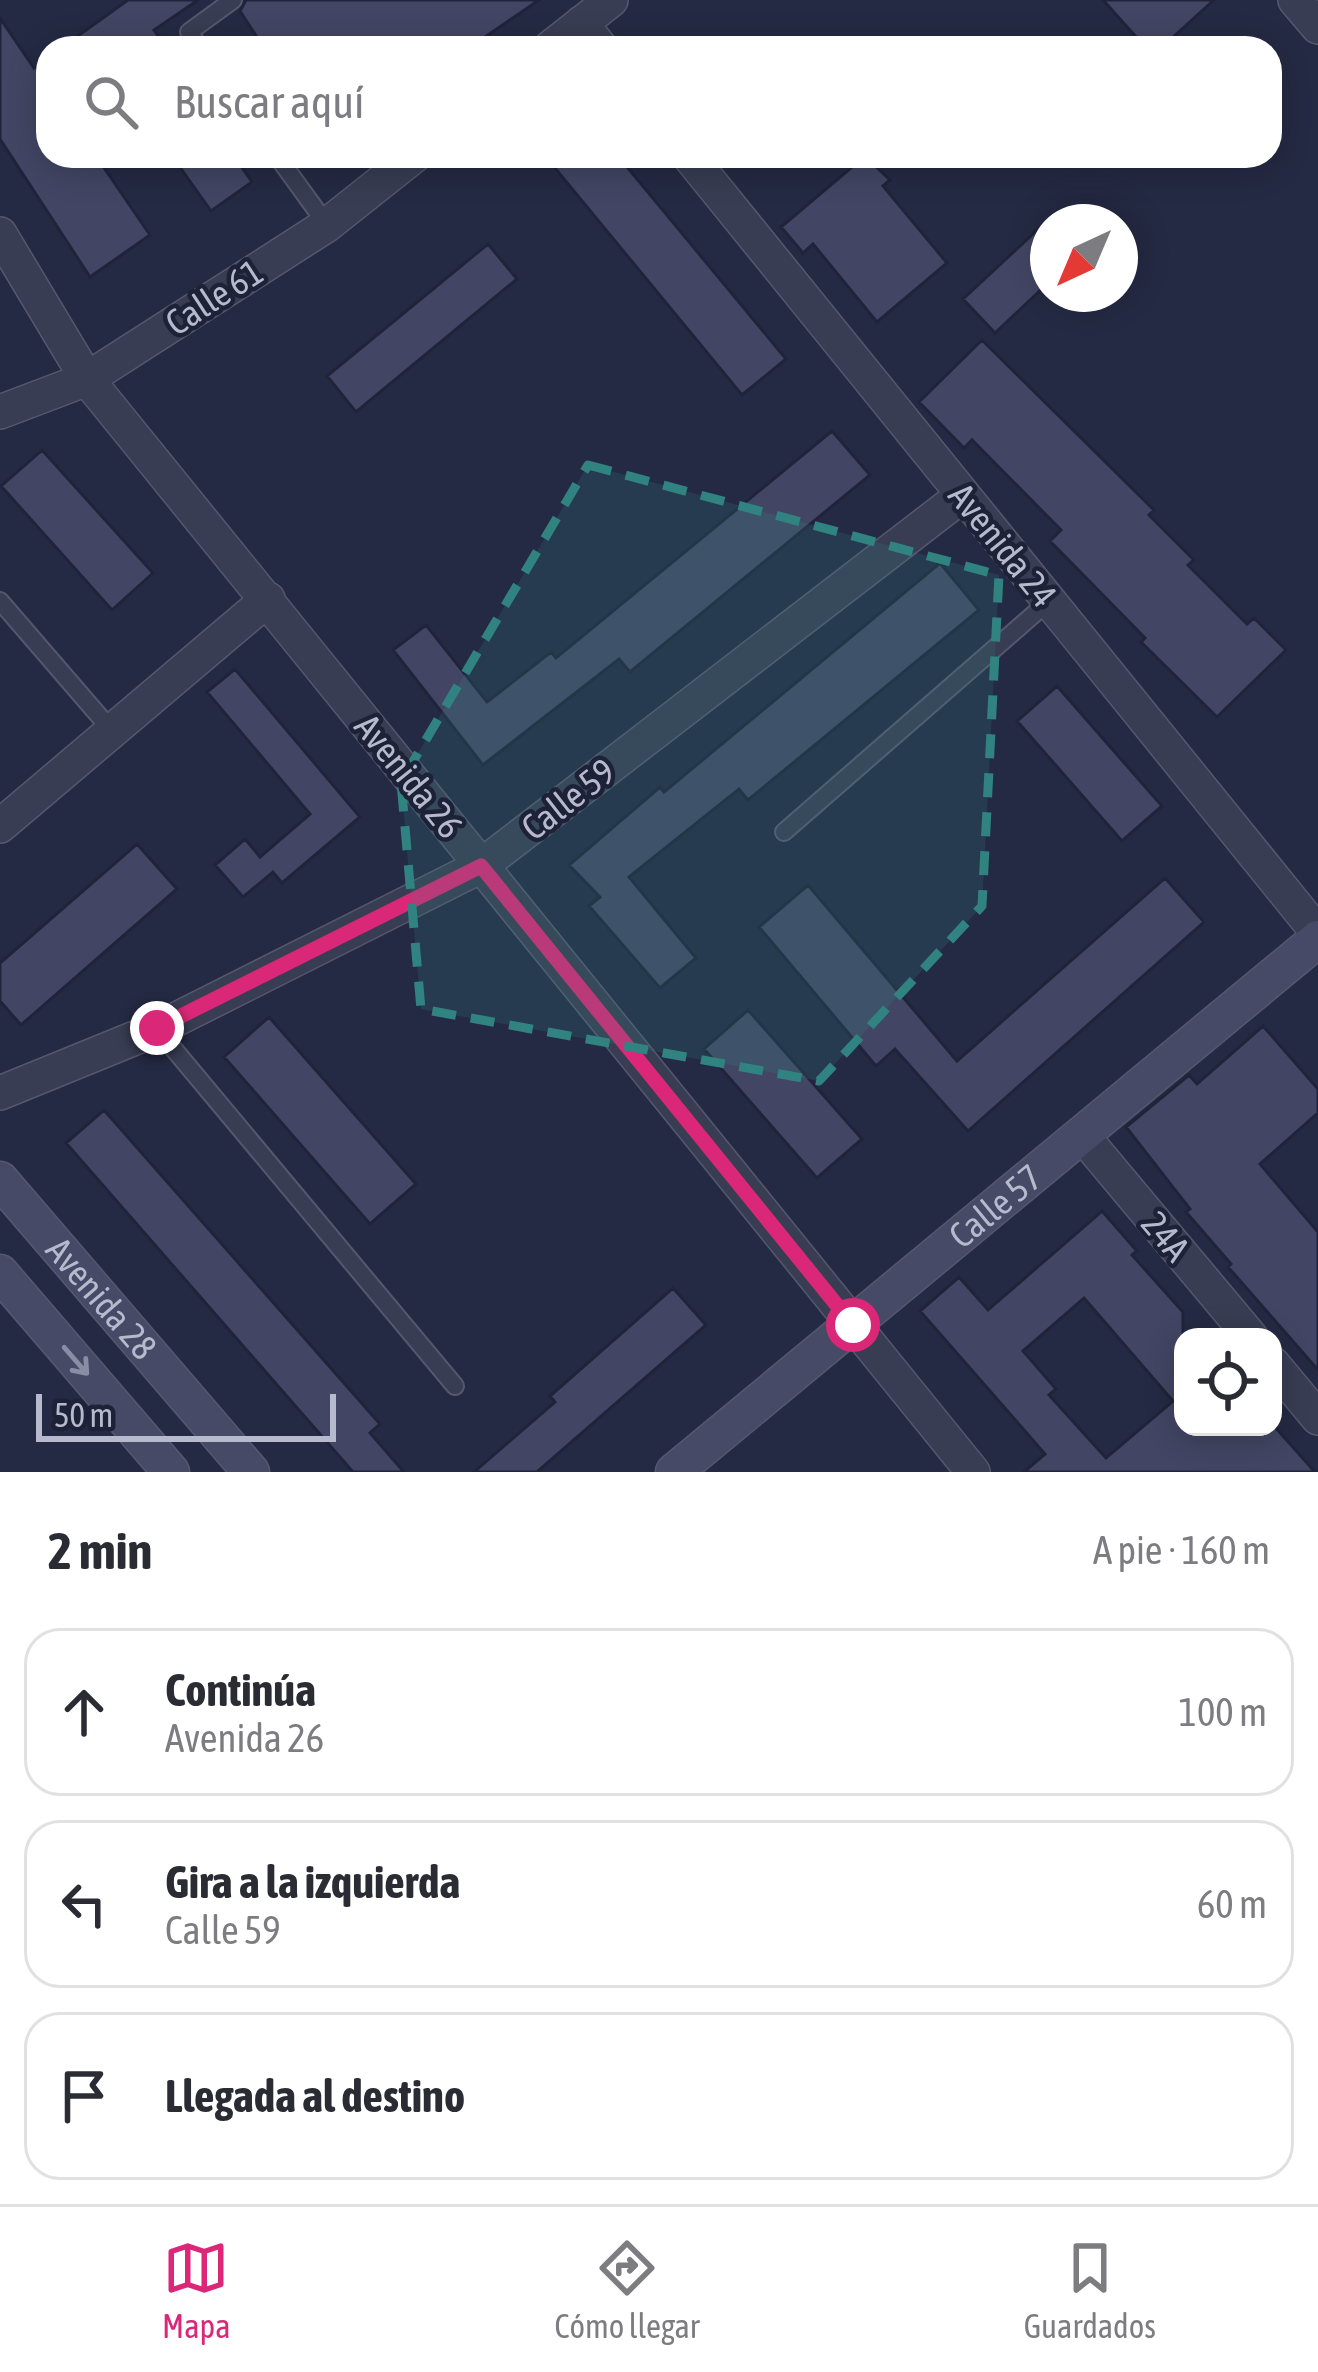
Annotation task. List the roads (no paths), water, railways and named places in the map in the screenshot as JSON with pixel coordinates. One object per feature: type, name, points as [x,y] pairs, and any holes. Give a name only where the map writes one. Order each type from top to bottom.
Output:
[{"type":"street","points":[[591,36],[610,0]]},
{"type":"street","points":[[1295,0],[1318,27]]},
{"type":"street","name":"Calle 61","points":[[0,412],[87,379],[327,225],[399,168]]},
{"type":"street","name":"Avenida 24","points":[[699,168],[1318,936]]},
{"type":"street","name":"Avenida 26","points":[[0,233],[87,379],[973,1472]]},
{"type":"street","name":"Calle 59","points":[[0,1093],[157,1028],[481,866],[963,495]]},
{"type":"street","points":[[0,826],[268,599]]},
{"type":"street","name":"Calle 57","points":[[674,1472],[1318,936]]},
{"type":"street","name":"24A","points":[[1082,1135],[1243,1328]]},
{"type":"street","name":"Avenida 28","points":[[0,1180],[251,1472]]},
{"type":"street","name":"Avenida 28","points":[[0,1273],[170,1472]]},
{"type":"street","points":[[1282,1375],[1318,1418]]},
{"type":"lane","points":[[191,36],[188,32],[232,0]]},
{"type":"lane","points":[[286,168],[327,225]]},
{"type":"lane","points":[[0,601],[113,732]]},
{"type":"lane","points":[[784,832],[1049,601]]},
{"type":"lane","points":[[157,1028],[455,1386]]}]
